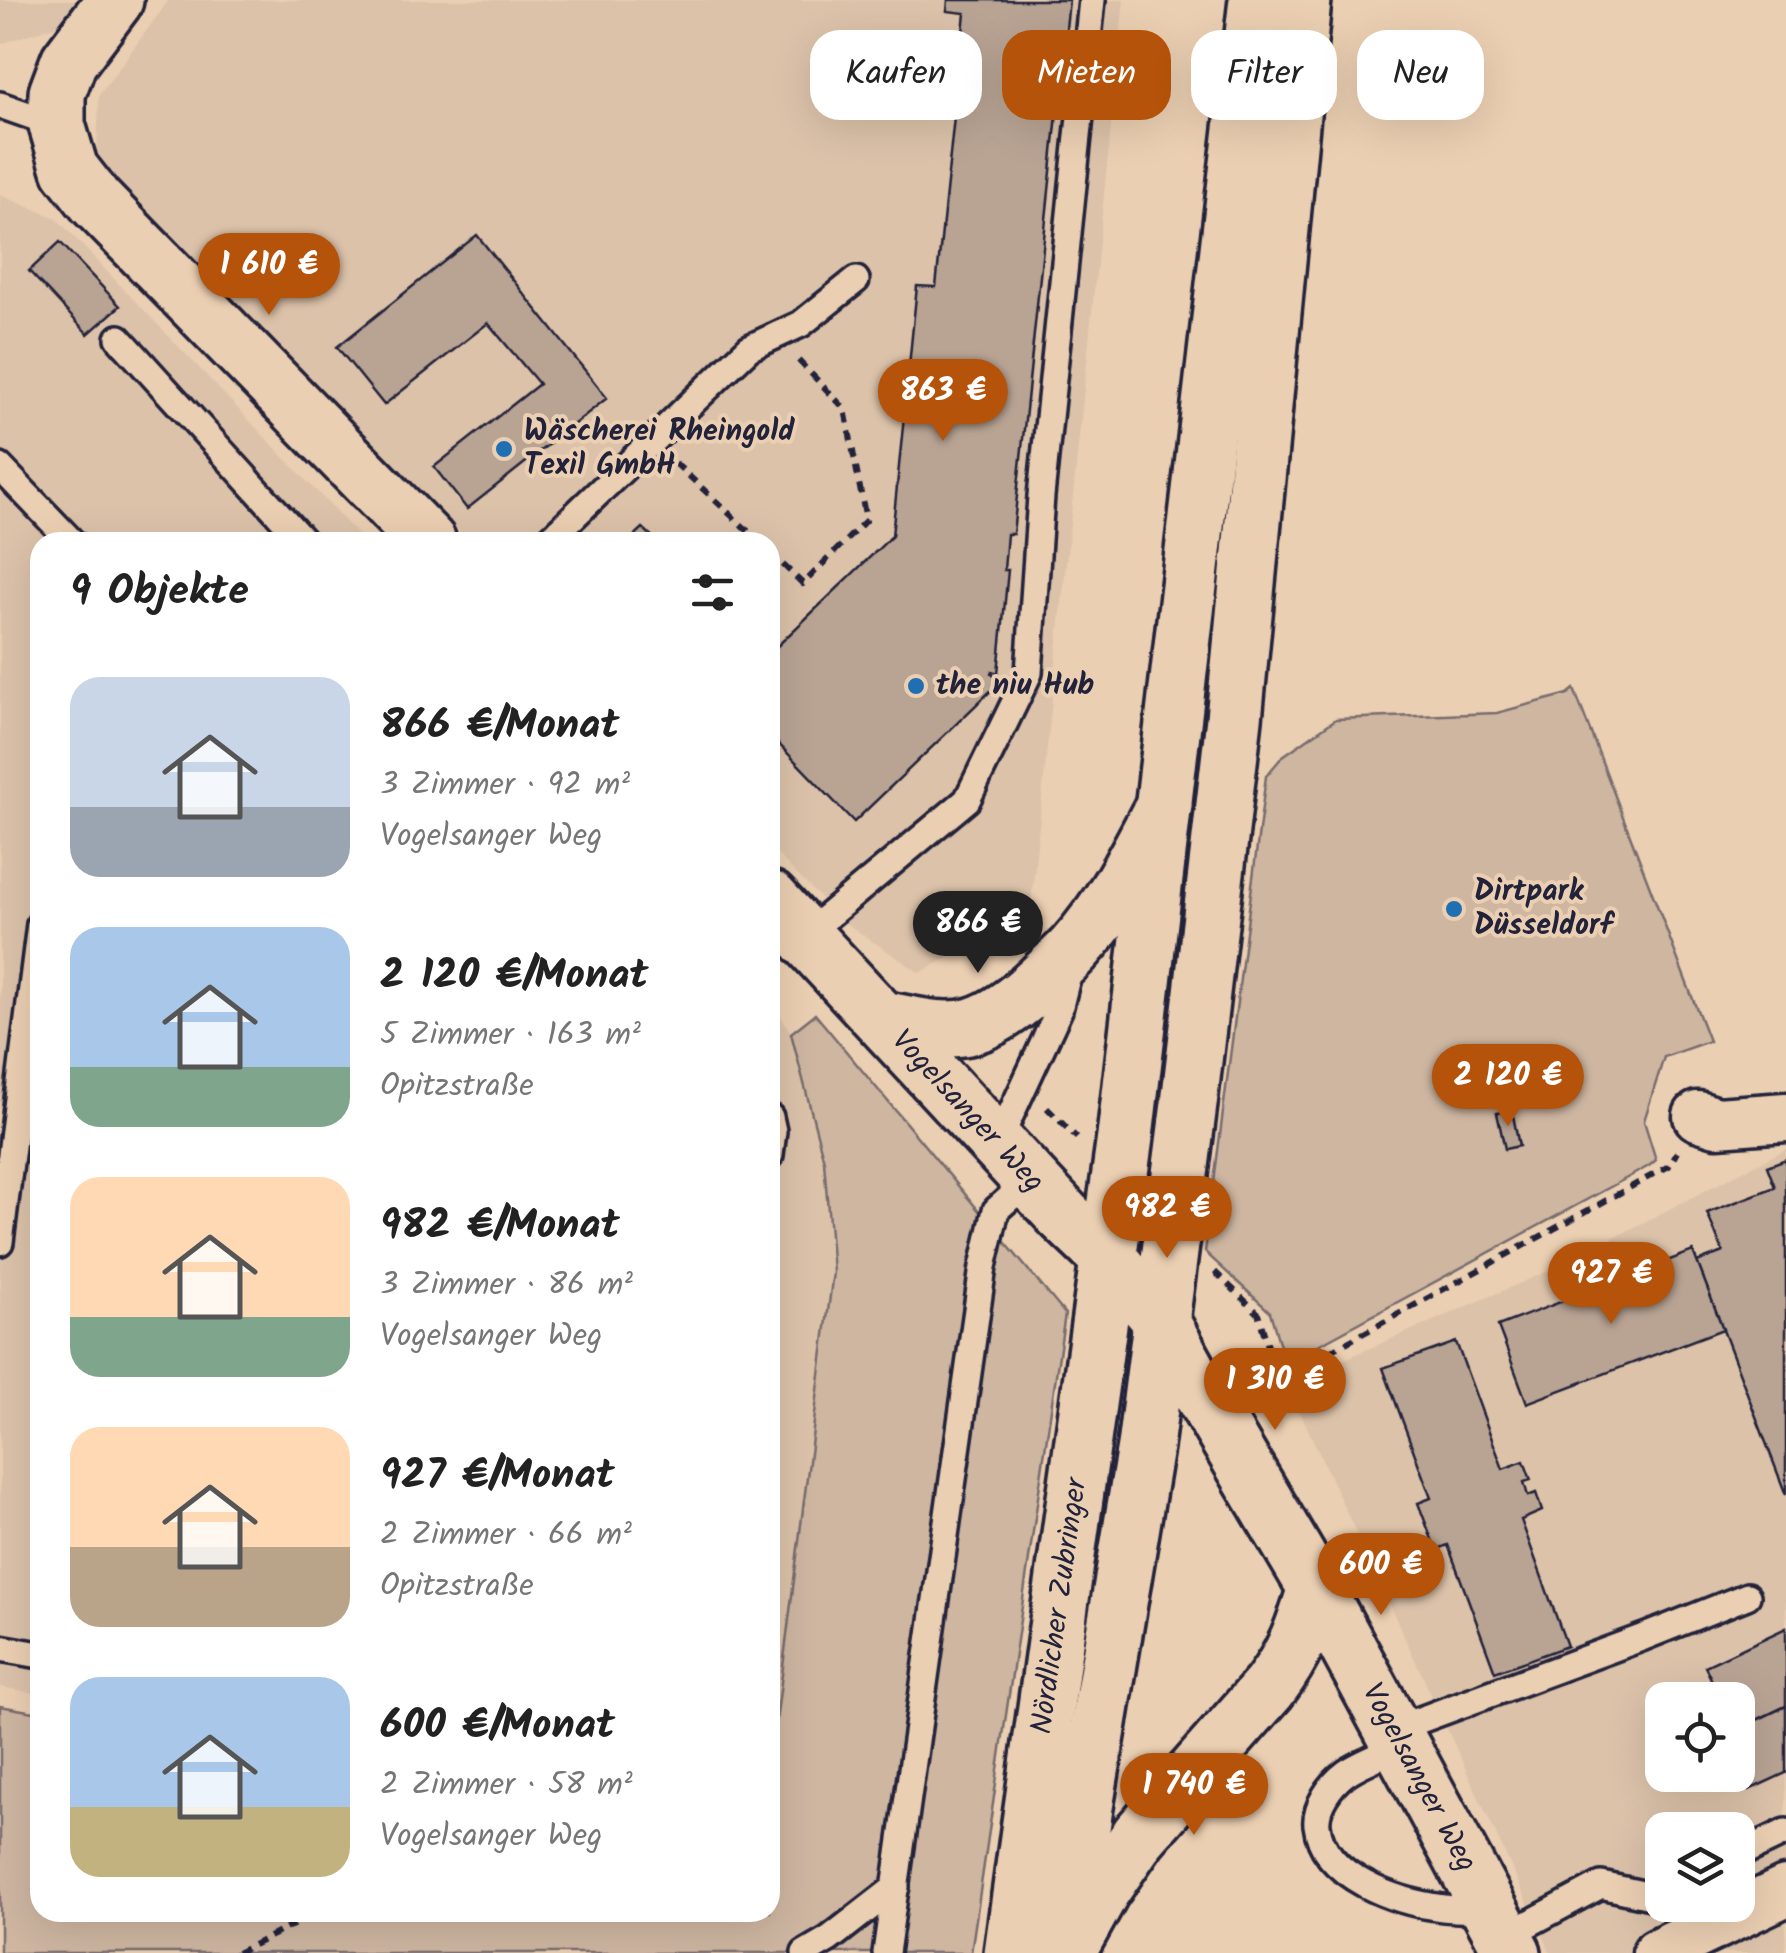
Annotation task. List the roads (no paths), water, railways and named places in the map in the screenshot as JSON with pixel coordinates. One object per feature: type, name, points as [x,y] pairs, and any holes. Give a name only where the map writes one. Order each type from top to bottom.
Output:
[{"type":"main road","points":[[115,0],[69,61],[56,93],[56,126],[70,169],[95,201],[418,532]]},
{"type":"main road","name":"Nördlicher Zubringer","points":[[1012,1953],[1109,1259],[1257,0]]},
{"type":"main road","name":"Nördlicher Zubringer","points":[[1065,1953],[1144,1447],[1189,1104],[1234,719],[1304,0]]},
{"type":"main road","points":[[882,1018],[922,1027],[970,1027],[991,1019],[1027,994],[1076,947],[1108,903],[1164,805]]},
{"type":"main road","name":"Vogelsanger Weg","points":[[787,917],[1109,1259],[1160,1319],[1316,1588],[1502,1933]]},
{"type":"main road","points":[[1065,1953],[1139,1836],[1289,1662],[1316,1588]]},
{"type":"main road","points":[[1269,1688],[1304,1676],[1336,1676],[1389,1722]]},
{"type":"street","points":[[1698,1116],[1717,1122],[1786,1117]]},
{"type":"street","points":[[1692,1946],[1786,1890]]},
{"type":"lane","points":[[787,917],[967,800],[1029,674],[1041,496],[1092,0]]},
{"type":"lane","points":[[0,105],[56,126]]},
{"type":"lane","points":[[558,532],[749,348],[801,324],[856,280]]},
{"type":"lane","points":[[119,338],[295,532]]},
{"type":"lane","points":[[0,467],[62,532]]},
{"type":"lane","points":[[886,1953],[983,1267],[996,1210],[1014,1162],[1076,947]]},
{"type":"lane","points":[[0,1242],[30,1004]]},
{"type":"lane","points":[[1645,1895],[1601,1884],[1502,1933],[1442,1908],[1400,1899],[1352,1878],[1326,1853],[1316,1818],[1326,1796],[1389,1722],[1644,1637],[1746,1596]]},
{"type":"lane","points":[[0,1648],[30,1653]]},
{"type":"lane","points":[[1755,1847],[1786,1832]]},
{"type":"lane","points":[[806,1953],[896,1887]]},
{"type":"place","name":"Wäscherei Rheingold Texil GmbH","points":[[504,449]]},
{"type":"place","name":"the niu Hub","points":[[916,686]]},
{"type":"place","name":"Dirtpark Düsseldorf","points":[[1454,909]]}]
